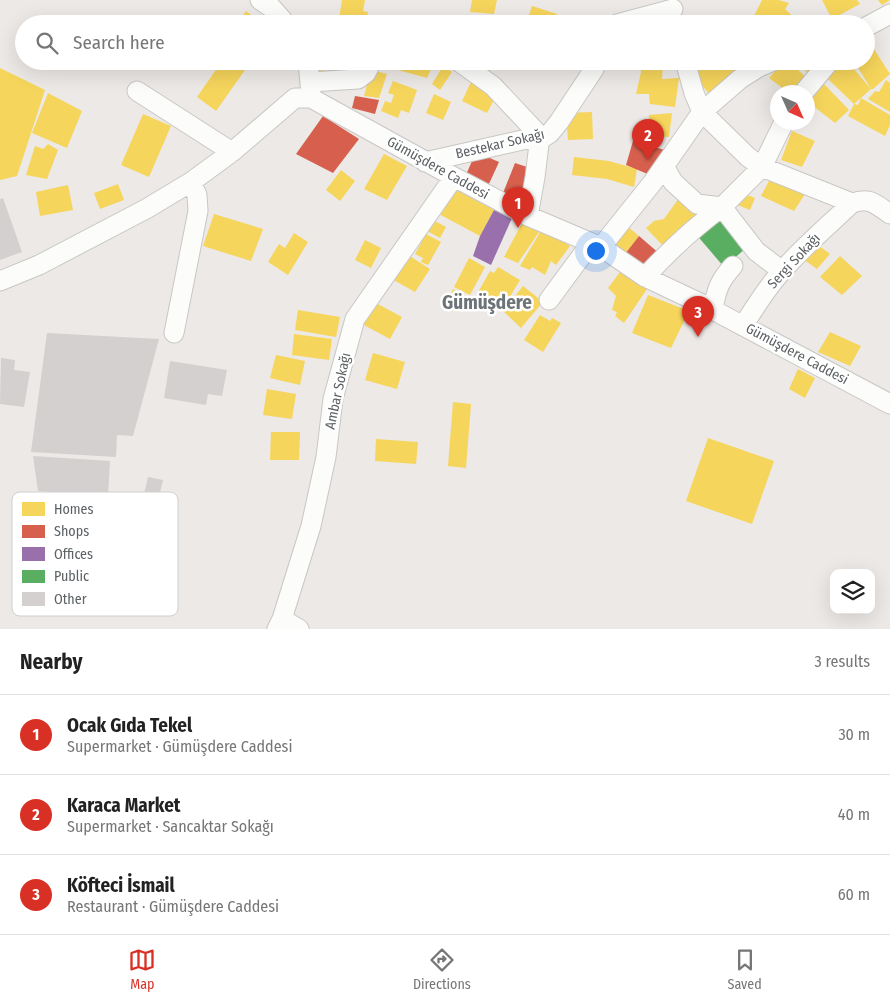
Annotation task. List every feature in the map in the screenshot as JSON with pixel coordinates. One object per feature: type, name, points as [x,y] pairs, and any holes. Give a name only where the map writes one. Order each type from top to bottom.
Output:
[{"type":"street","points":[[260,0],[278,15]]},
{"type":"street","points":[[656,15],[673,11]]},
{"type":"street","points":[[875,23],[890,14]]},
{"type":"street","points":[[309,70],[311,90]]},
{"type":"street","points":[[0,281],[39,265],[191,182],[232,152],[295,98],[311,90],[358,79],[366,74],[368,70]]},
{"type":"street","points":[[471,70],[493,86],[540,136],[528,216]]},
{"type":"street","name":"Bestekar Sokağı","points":[[425,162],[540,136],[544,137],[560,122],[592,70]]},
{"type":"street","points":[[688,70],[694,93],[702,112],[737,147],[762,167],[852,203],[863,200],[873,202],[890,214]]},
{"type":"street","points":[[549,300],[664,166],[702,112],[740,79],[754,70]]},
{"type":"street","points":[[810,85],[822,70]]},
{"type":"street","name":"Gümüşdere Caddesi","points":[[311,90],[425,162],[528,216],[596,245],[645,278],[712,310],[890,404]]},
{"type":"street","points":[[137,91],[232,152]]},
{"type":"street","points":[[645,278],[671,249],[699,223],[722,207],[762,167],[780,130]]},
{"type":"street","points":[[664,166],[673,182],[697,204],[722,207],[756,251],[782,271]]},
{"type":"street","name":"Ambar Sokağı","points":[[280,624],[312,526],[326,457],[333,399],[355,319],[454,177]]},
{"type":"street","points":[[174,334],[198,211],[197,195],[191,182]]},
{"type":"street","name":"Sergi Sokağı","points":[[743,326],[760,298],[782,271],[852,203]]},
{"type":"street","points":[[712,310],[715,295],[722,279],[734,266]]},
{"type":"street","points":[[280,624],[299,629]]},
{"type":"building: Homes","points":[[342,0],[365,0],[363,11],[368,12],[367,15],[340,15]]},
{"type":"building: Homes","points":[[472,0],[497,0],[494,14],[470,12]]},
{"type":"building: Homes","points":[[762,0],[779,0],[789,3],[785,9],[791,15],[754,15]]},
{"type":"building: Homes","points":[[822,0],[857,0],[860,4],[839,15],[830,15]]},
{"type":"building: Homes","points":[[878,0],[890,0],[882,5]]},
{"type":"building: Homes","points":[[532,6],[557,14],[556,15],[529,15]]},
{"type":"building: Homes","points":[[246,11],[251,15],[243,15]]},
{"type":"building: Homes","points":[[875,51],[890,74],[871,89],[859,70],[875,70]]},
{"type":"building: Homes","points":[[0,68],[45,90],[17,176],[0,180]]},
{"type":"building: Homes","points":[[216,70],[245,70],[216,111],[197,97]]},
{"type":"building: Homes","points":[[371,70],[387,74],[379,98],[364,96]]},
{"type":"building: Homes","points":[[398,70],[431,70],[427,78]]},
{"type":"building: Homes","points":[[441,70],[452,72],[440,90],[432,84]]},
{"type":"building: Homes","points":[[481,70],[490,70],[487,78]]},
{"type":"building: Homes","points":[[641,70],[663,70],[662,79],[679,78],[675,107],[650,104],[649,94],[636,94]]},
{"type":"building: Homes","points":[[697,70],[738,71],[712,97],[699,82]]},
{"type":"building: Homes","points":[[776,70],[798,70],[807,78],[800,85],[778,85],[769,78]]},
{"type":"building: Homes","points":[[833,70],[855,70],[871,89],[854,104],[826,77]]},
{"type":"building: Homes","points":[[473,78],[498,92],[487,113],[462,101]]},
{"type":"building: Homes","points":[[886,80],[890,83],[890,112],[868,99],[875,91],[879,92]]},
{"type":"building: Homes","points":[[393,81],[417,90],[409,113],[401,110],[398,118],[381,111],[385,101],[391,103],[394,95],[388,93]]},
{"type":"building: Homes","points":[[823,83],[849,110],[835,123],[815,107],[815,93]]},
{"type":"building: Homes","points":[[48,93],[82,111],[67,148],[32,133]]},
{"type":"building: Homes","points":[[434,94],[451,102],[443,120],[426,113]]},
{"type":"building: Homes","points":[[861,98],[890,115],[890,125],[885,136],[848,116],[854,104],[858,105]]},
{"type":"building: Homes","points":[[592,112],[593,139],[568,140],[566,113]]},
{"type":"building: Homes","points":[[672,113],[669,137],[648,136],[649,115]]},
{"type":"building: Homes","points":[[143,114],[171,126],[149,177],[121,165]]},
{"type":"building: Homes","points":[[792,131],[815,141],[802,167],[781,160]]},
{"type":"building: Homes","points":[[48,144],[58,150],[47,179],[26,175],[35,146],[43,149]]},
{"type":"building: Homes","points":[[384,154],[407,166],[387,200],[364,189]]},
{"type":"building: Homes","points":[[574,157],[609,161],[637,169],[634,187],[607,179],[572,175]]},
{"type":"building: Homes","points":[[341,170],[355,181],[340,201],[326,190]]},
{"type":"building: Homes","points":[[770,179],[805,194],[794,211],[761,196]]},
{"type":"building: Homes","points":[[118,184],[124,200],[100,209],[94,193]]},
{"type":"building: Homes","points":[[68,185],[73,210],[40,216],[36,192]]},
{"type":"building: Homes","points":[[451,187],[494,210],[480,236],[437,213]]},
{"type":"building: Homes","points":[[740,192],[755,198],[750,210],[735,204]]},
{"type":"building: Homes","points":[[679,198],[698,215],[667,250],[646,228],[654,221],[664,219]]},
{"type":"building: Homes","points":[[214,214],[263,229],[251,261],[203,246]]},
{"type":"building: Homes","points":[[433,220],[446,227],[440,238],[427,231]]},
{"type":"building: Homes","points":[[522,223],[539,232],[518,263],[504,257]]},
{"type":"building: Homes","points":[[626,225],[639,236],[625,254],[610,244]]},
{"type":"building: Homes","points":[[542,229],[570,246],[556,265],[551,261],[545,275],[532,267],[530,270],[520,266]]},
{"type":"building: Homes","points":[[294,233],[308,242],[288,275],[268,262],[279,244],[285,248]]},
{"type":"building: Homes","points":[[426,234],[441,242],[428,265],[421,262],[423,258],[415,254]]},
{"type":"building: Homes","points":[[365,240],[381,248],[371,268],[355,260]]},
{"type":"building: Homes","points":[[814,242],[830,254],[817,269],[800,257]]},
{"type":"building: Homes","points":[[405,253],[430,269],[415,292],[390,278]]},
{"type":"building: Homes","points":[[840,256],[862,276],[842,295],[820,277]]},
{"type":"building: Homes","points":[[469,258],[485,267],[470,295],[454,287]]},
{"type":"building: Homes","points":[[498,267],[520,280],[505,305],[497,300],[494,305],[477,294],[490,271],[494,273]]},
{"type":"building: Homes","points":[[620,272],[647,289],[624,323],[615,316],[617,312],[612,310],[616,296],[608,288]]},
{"type":"building: Homes","points":[[523,286],[543,302],[521,328],[503,311]]},
{"type":"building: Homes","points":[[453,289],[466,296],[457,312],[444,305]]},
{"type":"building: Homes","points":[[648,295],[689,311],[671,348],[632,333]]},
{"type":"building: Homes","points":[[374,302],[402,317],[390,339],[362,324]]},
{"type":"building: Homes","points":[[298,310],[340,317],[336,337],[295,330]]},
{"type":"building: Homes","points":[[540,315],[550,321],[552,318],[561,323],[543,352],[524,340]]},
{"type":"building: Homes","points":[[830,332],[861,346],[850,366],[818,352]]},
{"type":"building: Homes","points":[[294,334],[332,339],[329,360],[292,355]]},
{"type":"building: Homes","points":[[373,353],[405,362],[397,389],[365,380]]},
{"type":"building: Homes","points":[[276,355],[305,361],[300,385],[270,378]]},
{"type":"building: Homes","points":[[798,369],[815,378],[805,398],[789,389]]},
{"type":"building: Homes","points":[[267,389],[296,394],[292,419],[263,415]]},
{"type":"building: Homes","points":[[453,402],[471,404],[466,468],[448,466]]},
{"type":"building: Homes","points":[[271,432],[300,432],[299,460],[270,460]]},
{"type":"building: Homes","points":[[708,438],[774,461],[752,524],[686,501]]},
{"type":"building: Homes","points":[[376,439],[418,442],[416,464],[375,461]]},
{"type":"building: Shops","points":[[355,96],[379,100],[375,114],[352,108]]},
{"type":"building: Shops","points":[[323,116],[359,139],[333,173],[296,154]]},
{"type":"building: Shops","points":[[633,141],[665,150],[650,175],[626,165]]},
{"type":"building: Shops","points":[[476,152],[499,162],[488,186],[465,177]]},
{"type":"building: Shops","points":[[515,163],[530,168],[524,205],[501,198]]},
{"type":"building: Shops","points":[[639,236],[661,255],[647,272],[625,254]]},
{"type":"building: Offices","points":[[494,210],[512,218],[491,265],[473,256],[480,236]]},
{"type":"building: Public","points":[[716,216],[745,249],[724,267],[695,233]]},
{"type":"building: Other","points":[[3,198],[22,252],[0,260],[0,199]]},
{"type":"building: Other","points":[[47,333],[159,339],[133,436],[117,435],[116,457],[31,452]]},
{"type":"building: Other","points":[[1,358],[15,360],[14,370],[30,372],[24,407],[0,404]]},
{"type":"building: Other","points":[[170,361],[227,370],[222,396],[208,394],[206,405],[164,398]]},
{"type":"building: Other","points":[[33,456],[110,461],[108,492],[38,491]]},
{"type":"building: Other","points":[[148,477],[163,480],[160,492],[144,492]]},
{"type":"place","name":"Karaca Market","points":[[648,160]]},
{"type":"place","name":"Ocak Gıda Tekel","points":[[518,228]]},
{"type":"place","name":"Köfteci İsmail","points":[[698,337]]},
{"type":"district","name":"Gümüşdere","points":[[487,302]]}]
